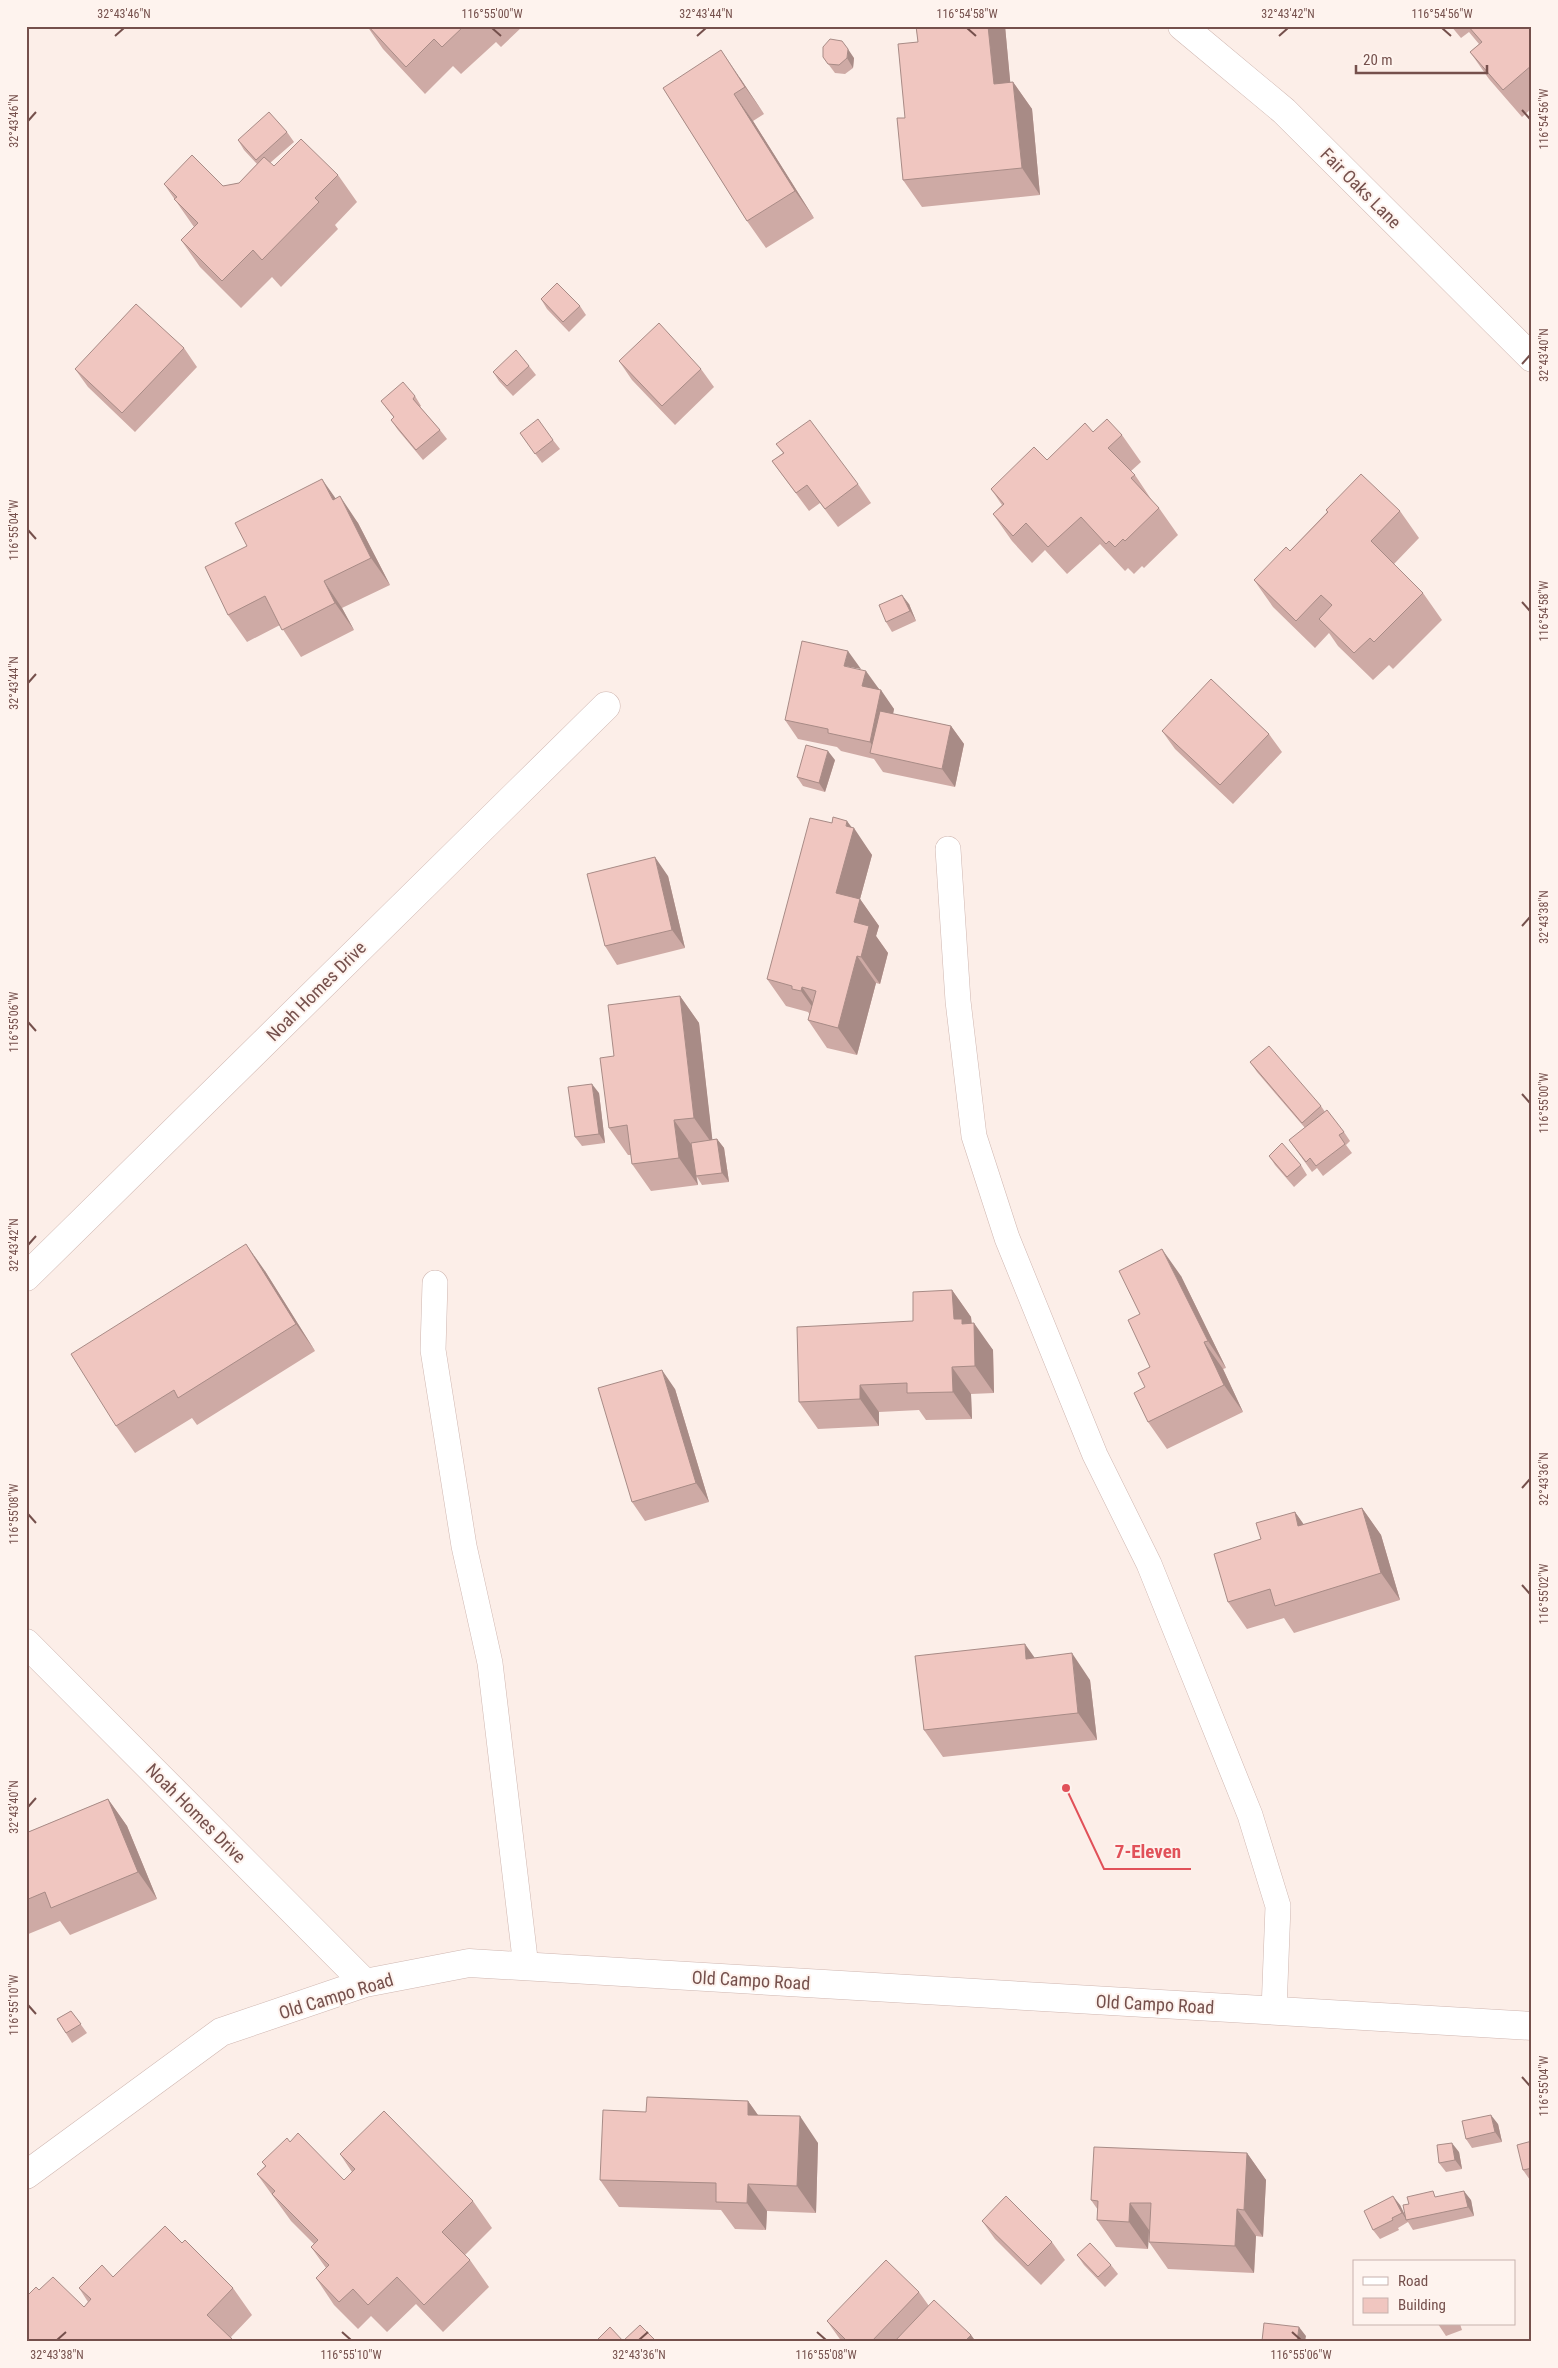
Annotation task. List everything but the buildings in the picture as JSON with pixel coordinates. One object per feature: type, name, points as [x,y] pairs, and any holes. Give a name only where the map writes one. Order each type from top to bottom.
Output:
[{"type":"street","name":"Fair Oaks Lane","points":[[1182,26],[1284,112],[1532,358]]},
{"type":"street","name":"Noah Homes Drive","points":[[26,1277],[606,706]]},
{"type":"street","name":"Noah Homes Drive","points":[[26,1643],[365,1983]]},
{"type":"street","name":"Old Campo Road","points":[[26,2175],[221,2032],[365,1983],[469,1963],[1532,2026]]},
{"type":"lane","points":[[948,849],[958,1001],[974,1136],[1008,1238],[1095,1455],[1149,1564],[1250,1815],[1278,1906],[1274,2011]]},
{"type":"lane","points":[[435,1284],[433,1350],[464,1546],[490,1663],[526,1967]]},
{"type":"place","name":"7-Eleven","points":[[1066,1788]]}]
